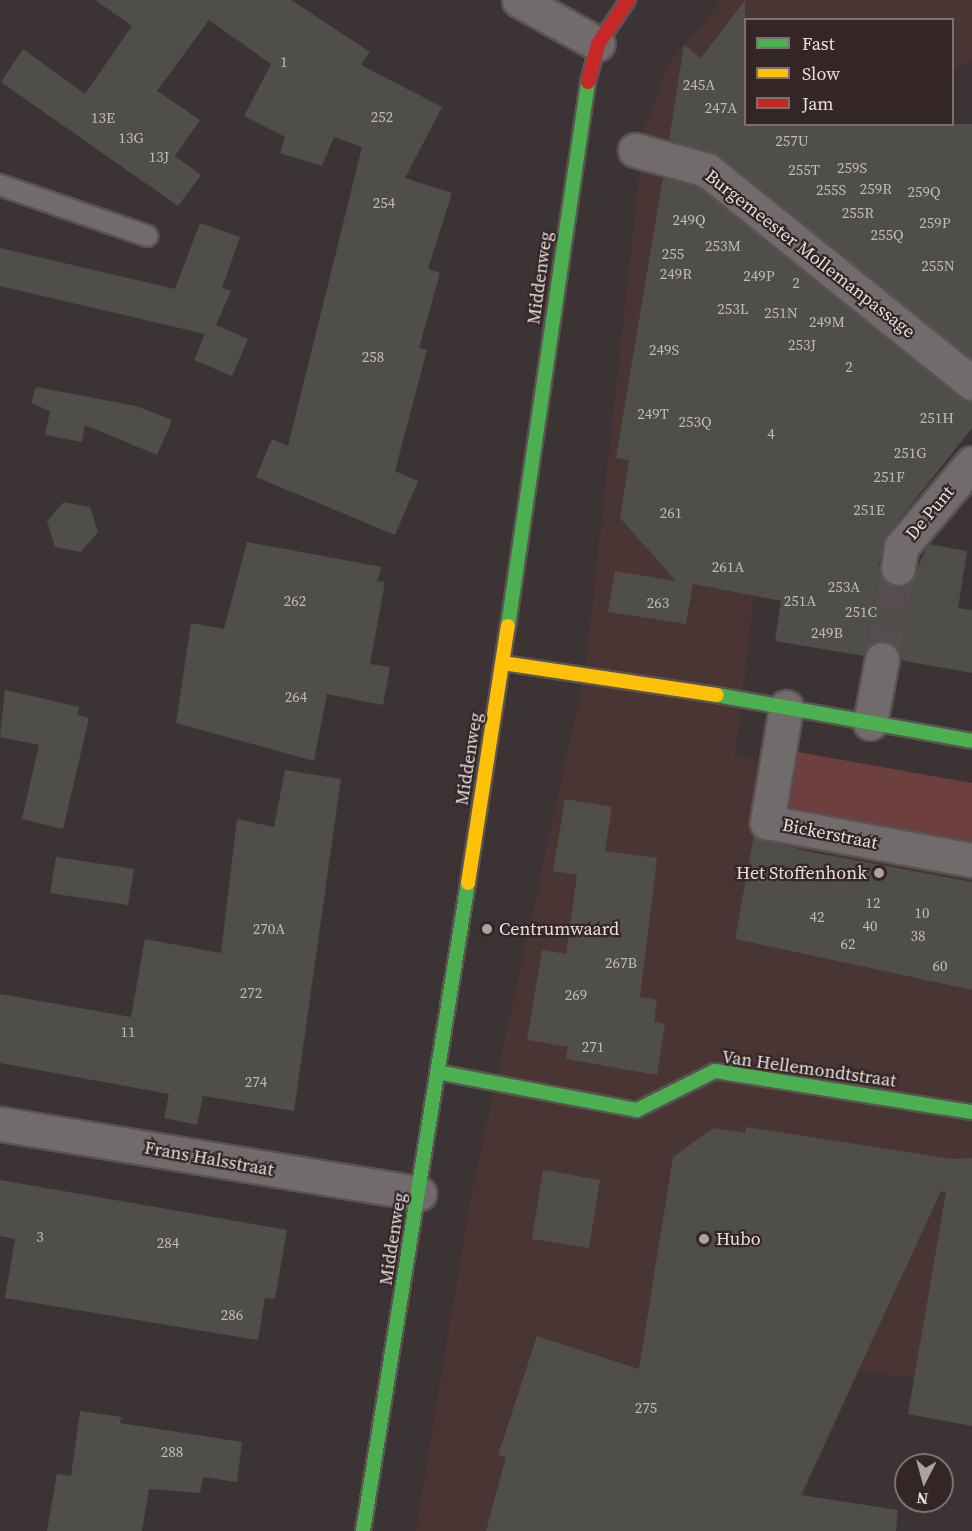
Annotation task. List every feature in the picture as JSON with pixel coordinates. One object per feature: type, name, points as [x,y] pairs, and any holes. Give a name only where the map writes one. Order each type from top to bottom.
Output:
[{"type":"street","points":[[519,0],[598,44]]},
{"type":"street","name":"Middenweg","points":[[363,1531],[503,663],[582,108],[598,44],[628,0]]},
{"type":"street","name":"Burgemeester Mollemanpassage","points":[[635,150],[707,170],[972,383]]},
{"type":"street","name":"De Punt","points":[[898,568],[901,547],[972,464]]},
{"type":"street","points":[[863,721],[876,653]]},
{"type":"street","points":[[503,663],[786,707],[972,741]]},
{"type":"street","name":"Bickerstraat","points":[[786,707],[767,822],[972,860]]},
{"type":"street","name":"Van Hellemondtstraat","points":[[437,1072],[637,1110],[715,1071],[972,1112]]},
{"type":"street","name":"Frans Halsstraat","points":[[0,1124],[419,1193]]},
{"type":"lane","points":[[0,185],[147,237]]},
{"type":"shaded area","name":"Centrumwaard","points":[[722,0],[972,0],[972,58],[954,72],[954,18],[744,18],[744,126],[753,126],[847,153],[767,488],[735,756],[972,800],[972,1387],[860,1370],[787,1531],[416,1531],[470,1200],[585,672],[644,131],[667,65]]},
{"type":"shaded area","points":[[792,751],[972,783],[972,845],[781,811]]},
{"type":"building","points":[[95,0],[291,0],[370,52],[361,65],[442,107],[405,178],[452,193],[428,269],[440,273],[419,348],[427,350],[395,471],[418,481],[395,535],[256,477],[272,439],[288,446],[362,147],[334,137],[322,166],[280,153],[285,137],[244,116],[271,64],[209,20],[157,91],[200,120],[175,156],[201,175],[178,206],[1,82],[23,49],[85,94],[132,26]]},
{"type":"building","points":[[745,0],[744,126],[954,126],[954,124],[972,124],[972,359],[719,155],[669,140],[684,45],[701,58]]},
{"type":"building","points":[[663,177],[698,187],[960,398],[972,401],[972,428],[887,535],[879,565],[886,582],[904,586],[913,579],[928,544],[967,551],[958,608],[972,610],[972,673],[900,660],[895,645],[885,641],[868,646],[864,656],[775,641],[781,601],[693,584],[686,624],[608,612],[615,571],[676,581],[620,518],[629,460],[616,458]]},
{"type":"building","points":[[200,223],[240,237],[222,288],[231,291],[216,325],[248,339],[232,376],[194,360],[205,334],[0,286],[0,248],[175,289]]},
{"type":"building","points":[[36,387],[136,406],[172,420],[157,455],[85,425],[82,442],[45,435],[50,411],[31,403]]},
{"type":"building","points":[[64,502],[90,507],[98,532],[81,552],[55,547],[47,521]]},
{"type":"building","points":[[247,542],[382,567],[377,581],[385,582],[370,664],[390,667],[383,705],[327,694],[314,761],[176,723],[191,623],[224,629]]},
{"type":"building","points":[[5,690],[79,707],[77,715],[89,718],[63,829],[22,819],[39,745],[0,737]]},
{"type":"building","points":[[285,770],[341,779],[294,1111],[203,1096],[197,1125],[164,1118],[169,1094],[0,1063],[0,994],[131,1017],[145,939],[221,953],[237,819],[274,827]]},
{"type":"building","points":[[565,799],[612,807],[605,851],[657,858],[640,997],[657,1000],[654,1022],[665,1024],[657,1075],[566,1059],[568,1047],[527,1040],[542,950],[566,954],[577,875],[553,871]]},
{"type":"building","points":[[754,835],[805,851],[972,882],[972,990],[735,939]]},
{"type":"building","points":[[56,857],[134,869],[128,905],[50,893]]},
{"type":"building","points":[[746,1127],[952,1159],[972,1158],[972,1426],[908,1414],[946,1192],[941,1191],[801,1495],[894,1509],[894,1513],[898,1513],[896,1531],[486,1531],[506,1457],[498,1455],[537,1336],[639,1369],[673,1157],[713,1128],[745,1133]]},
{"type":"building","points":[[543,1170],[600,1180],[589,1248],[532,1239]]},
{"type":"building","points":[[0,1180],[287,1230],[275,1299],[265,1298],[258,1340],[5,1298],[15,1239],[0,1236]]},
{"type":"building","points":[[80,1411],[121,1417],[120,1423],[242,1442],[237,1482],[203,1477],[200,1493],[149,1489],[142,1531],[47,1531],[57,1474],[71,1476]]},
{"type":"tunnel","points":[[882,659],[898,568]]},
{"type":"traffic: fast","points":[[508,626],[588,82]]},
{"type":"traffic: fast","points":[[717,695],[972,741]]},
{"type":"traffic: fast","points":[[363,1531],[468,883]]},
{"type":"traffic: fast","points":[[437,1072],[637,1110],[715,1071],[972,1112]]},
{"type":"traffic: slow","points":[[468,883],[508,626]]},
{"type":"traffic: slow","points":[[503,663],[717,695]]},
{"type":"traffic: jam","points":[[588,82],[598,44],[628,0]]},
{"type":"place","name":"Het Stoffenhonk","points":[[879,873]]},
{"type":"place","name":"Centrumwaard","points":[[487,929]]},
{"type":"place","name":"Hubo","points":[[704,1239]]}]
